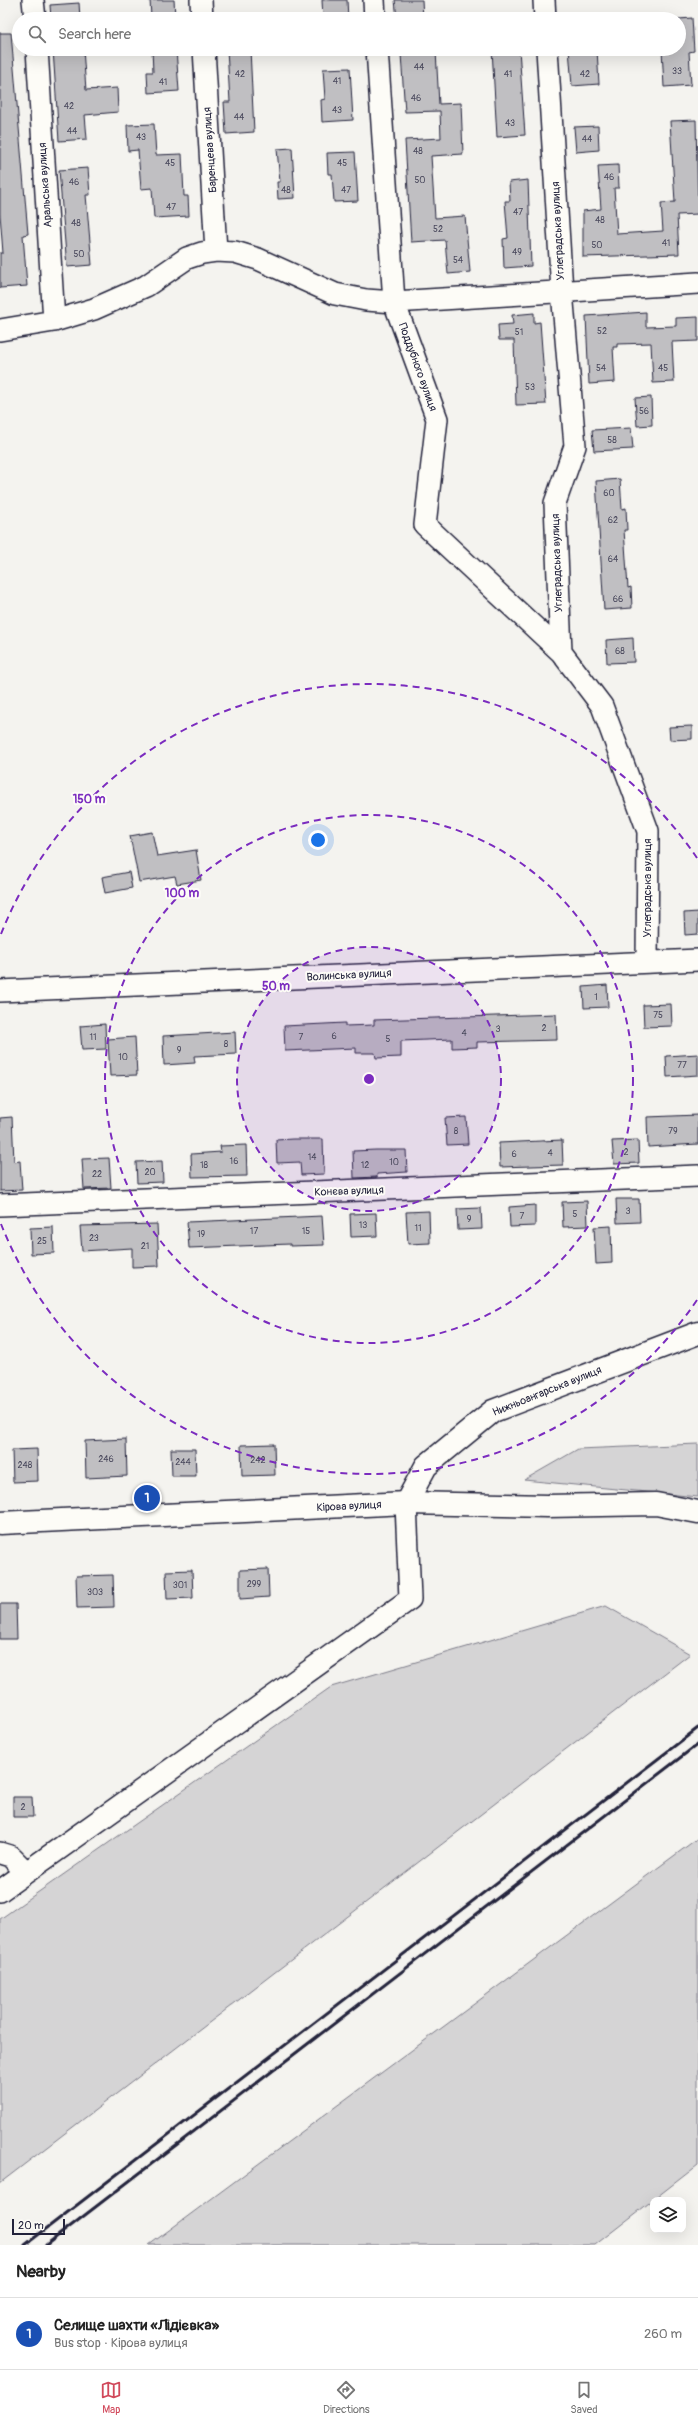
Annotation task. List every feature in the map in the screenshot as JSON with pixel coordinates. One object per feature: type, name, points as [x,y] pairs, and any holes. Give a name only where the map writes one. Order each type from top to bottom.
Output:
[{"type":"main road","name":"Нижньоангарська вулиця","points":[[406,1504],[426,1466],[492,1411],[698,1333]]},
{"type":"main road","name":"Кірова вулиця","points":[[0,1523],[406,1504],[546,1506],[656,1504],[698,1512]]},
{"type":"street","points":[[34,0],[35,12]]},
{"type":"street","points":[[201,0],[202,12]]},
{"type":"street","points":[[374,0],[375,12]]},
{"type":"street","points":[[544,0],[545,12]]},
{"type":"street","name":"Аральська вулиця","points":[[37,56],[54,321]]},
{"type":"street","name":"Баренцева вулиця","points":[[204,56],[216,251]]},
{"type":"street","name":"Поддубного вулиця","points":[[377,56],[394,302],[437,419],[426,525],[561,652]]},
{"type":"street","name":"Углеградська вулиця","points":[[547,56],[562,291],[575,446],[555,503],[561,652],[602,706],[648,832],[647,962]]},
{"type":"street","points":[[0,330],[54,321],[94,309],[146,286],[187,258],[202,253],[216,251],[235,252],[258,259],[335,294],[366,300],[394,302],[698,283]]},
{"type":"street","name":"Волинська вулиця","points":[[0,991],[698,960]]},
{"type":"street","name":"Конєва вулиця","points":[[0,1205],[698,1176]]},
{"type":"street","points":[[0,1891],[410,1599],[406,1504]]},
{"type":"street","points":[[0,1853],[10,1856],[26,1872]]},
{"type":"shaded area","points":[[698,1444],[698,1497],[524,1480],[578,1449]]},
{"type":"shaded area","points":[[606,1606],[690,1654],[0,2183],[0,1919],[331,1687]]},
{"type":"shaded area","points":[[698,1838],[698,2165],[657,2197],[650,2197],[650,2202],[595,2245],[149,2245]]},
{"type":"building","points":[[150,0],[174,0],[175,12],[151,12]]},
{"type":"building","points":[[322,0],[347,0],[348,12],[323,12]]},
{"type":"building","points":[[395,0],[422,0],[423,12],[396,12]]},
{"type":"building","points":[[79,3],[80,12],[50,12],[50,5]]},
{"type":"building","points":[[686,18],[692,18],[694,51],[689,52],[691,85],[664,87],[662,56],[686,56]]},
{"type":"building","points":[[0,33],[11,33],[28,234],[23,235],[27,286],[0,288],[0,253],[3,253],[0,214]]},
{"type":"building","points":[[53,56],[84,56],[86,90],[117,88],[118,112],[85,115],[87,139],[59,141]]},
{"type":"building","points":[[152,56],[176,56],[179,91],[148,93],[147,72],[153,72]]},
{"type":"building","points":[[227,56],[250,56],[254,132],[226,134],[224,102],[230,102]]},
{"type":"building","points":[[401,56],[436,56],[439,104],[461,103],[463,154],[431,156],[435,218],[465,216],[470,272],[448,274],[445,240],[411,242],[405,140],[441,138],[440,111],[405,112]]},
{"type":"building","points":[[492,56],[519,56],[525,135],[497,137]]},
{"type":"building","points":[[570,56],[597,56],[599,84],[572,86]]},
{"type":"building","points":[[350,68],[353,120],[322,122],[321,100],[325,99],[323,69]]},
{"type":"building","points":[[696,120],[698,214],[677,215],[679,254],[583,257],[583,211],[601,209],[598,166],[618,165],[619,188],[614,188],[617,234],[663,231],[661,203],[675,202],[670,121]]},
{"type":"building","points":[[154,124],[156,155],[182,154],[184,196],[188,196],[189,216],[154,218],[152,188],[141,189],[138,150],[128,151],[127,125]]},
{"type":"building","points":[[598,126],[599,150],[576,152],[574,127]]},
{"type":"building","points":[[292,148],[295,198],[278,199],[277,182],[280,182],[277,149]]},
{"type":"building","points":[[355,152],[358,201],[334,202],[332,174],[328,174],[327,153]]},
{"type":"building","points":[[88,168],[90,195],[86,195],[92,265],[67,267],[59,170]]},
{"type":"building","points":[[528,180],[531,266],[504,268],[503,239],[508,238],[505,201],[510,201],[509,182]]},
{"type":"building","points":[[646,312],[646,327],[676,326],[676,318],[698,317],[698,341],[672,342],[674,382],[653,383],[651,343],[617,344],[617,347],[613,347],[615,382],[589,384],[586,316]]},
{"type":"building","points":[[534,313],[534,323],[540,322],[546,404],[516,405],[514,340],[499,340],[498,325],[513,324],[512,315]]},
{"type":"building","points":[[651,397],[652,425],[637,426],[635,398]]},
{"type":"building","points":[[631,428],[633,449],[594,451],[592,430]]},
{"type":"building","points":[[620,479],[622,509],[626,508],[627,530],[624,530],[628,588],[631,587],[632,608],[604,610],[596,481]]},
{"type":"building","points":[[633,638],[634,662],[607,663],[606,640]]},
{"type":"building","points":[[692,726],[692,739],[670,740],[669,727]]},
{"type":"building","points":[[152,832],[157,856],[196,850],[201,880],[177,884],[175,876],[139,882],[130,836]]},
{"type":"building","points":[[129,872],[132,888],[105,893],[102,877]]},
{"type":"building","points":[[698,912],[698,934],[685,935],[684,913]]},
{"type":"building","points":[[607,985],[608,1007],[584,1008],[583,987]]},
{"type":"building","points":[[671,1004],[672,1026],[644,1027],[643,1005]]},
{"type":"building","points":[[556,1014],[557,1040],[477,1042],[477,1047],[452,1048],[452,1039],[401,1041],[401,1057],[376,1058],[375,1053],[356,1053],[356,1048],[285,1051],[284,1026],[345,1023],[345,1026],[374,1025],[374,1020]]},
{"type":"building","points":[[105,1024],[106,1049],[82,1050],[80,1026]]},
{"type":"building","points":[[235,1032],[236,1054],[194,1056],[195,1063],[164,1065],[163,1036]]},
{"type":"building","points":[[135,1037],[137,1075],[110,1076],[108,1039]]},
{"type":"building","points":[[698,1054],[698,1075],[667,1077],[666,1056]]},
{"type":"building","points":[[698,1115],[698,1144],[648,1147],[647,1117]]},
{"type":"building","points":[[12,1117],[14,1162],[20,1161],[22,1190],[0,1191],[0,1118]]},
{"type":"building","points":[[466,1117],[468,1144],[447,1145],[445,1118]]},
{"type":"building","points":[[323,1139],[324,1174],[301,1175],[300,1162],[277,1163],[276,1140]]},
{"type":"building","points":[[562,1140],[563,1165],[500,1167],[499,1143]]},
{"type":"building","points":[[638,1140],[639,1163],[614,1164],[612,1141]]},
{"type":"building","points":[[246,1145],[247,1176],[192,1177],[191,1154],[221,1152],[220,1146]]},
{"type":"building","points":[[406,1150],[407,1172],[377,1174],[377,1177],[354,1178],[353,1151]]},
{"type":"building","points":[[109,1158],[111,1188],[84,1189],[82,1159]]},
{"type":"building","points":[[162,1161],[163,1182],[137,1183],[136,1162]]},
{"type":"building","points":[[616,1199],[639,1199],[640,1222],[617,1223]]},
{"type":"building","points":[[587,1201],[588,1226],[563,1227],[562,1202]]},
{"type":"building","points":[[535,1205],[535,1226],[510,1227],[509,1207]]},
{"type":"building","points":[[481,1208],[482,1229],[458,1230],[457,1209]]},
{"type":"building","points":[[429,1211],[430,1243],[408,1244],[406,1212]]},
{"type":"building","points":[[376,1213],[377,1236],[351,1237],[350,1214]]},
{"type":"building","points":[[322,1216],[324,1245],[290,1246],[290,1244],[189,1248],[187,1222]]},
{"type":"building","points":[[157,1224],[159,1266],[132,1267],[132,1248],[82,1251],[80,1226]]},
{"type":"building","points":[[611,1226],[612,1263],[596,1264],[594,1227]]},
{"type":"building","points":[[53,1227],[54,1253],[31,1254],[30,1228]]},
{"type":"building","points":[[126,1439],[127,1476],[86,1478],[85,1441]]},
{"type":"building","points":[[274,1444],[275,1475],[242,1476],[241,1445]]},
{"type":"building","points":[[37,1449],[38,1481],[13,1482],[12,1450]]},
{"type":"building","points":[[171,1449],[195,1449],[196,1476],[172,1476]]},
{"type":"building","points":[[268,1569],[269,1597],[240,1599],[240,1570]]},
{"type":"building","points":[[192,1570],[193,1598],[167,1599],[166,1571]]},
{"type":"building","points":[[113,1575],[114,1607],[77,1608],[76,1576]]},
{"type":"building","points":[[0,1604],[16,1604],[17,1639],[0,1639]]},
{"type":"building","points":[[13,1797],[32,1797],[33,1817],[13,1817]]},
{"type":"railway","points":[[25,2245],[698,1728]]},
{"type":"railway","points":[[46,2245],[698,1744]]},
{"type":"place","name":"Селище шахти «Лідієвка»","points":[[147,1498]]}]
